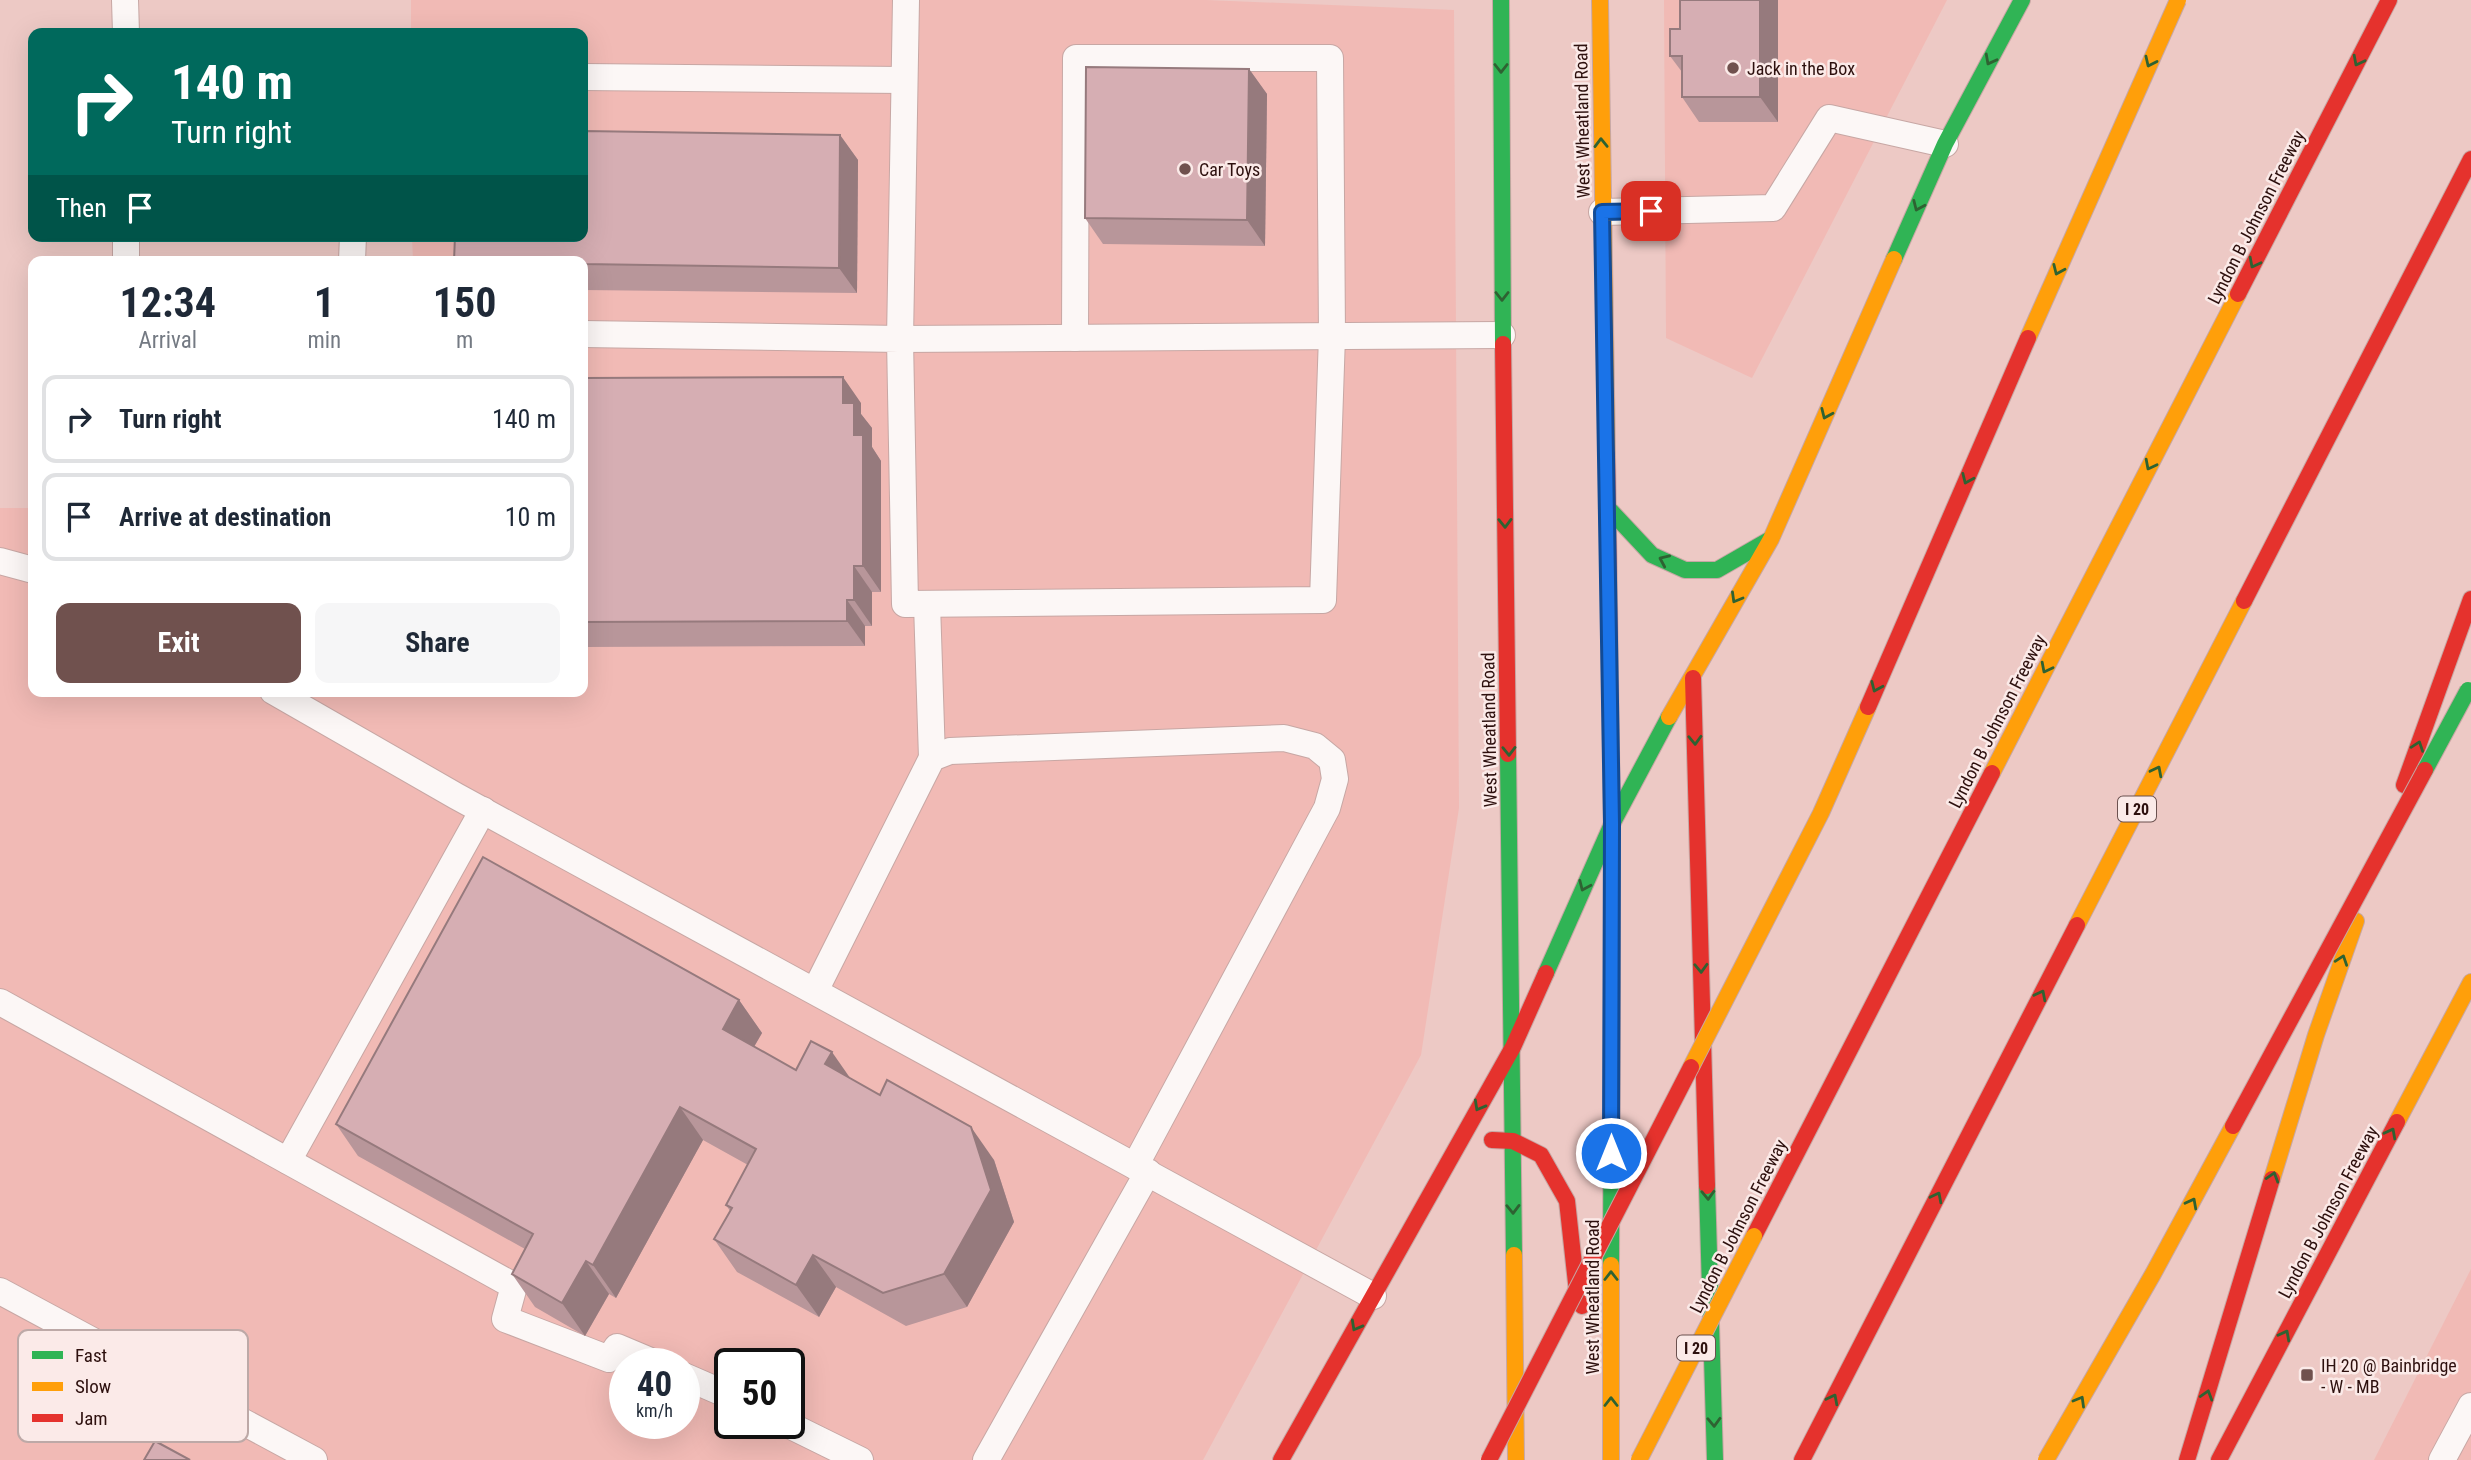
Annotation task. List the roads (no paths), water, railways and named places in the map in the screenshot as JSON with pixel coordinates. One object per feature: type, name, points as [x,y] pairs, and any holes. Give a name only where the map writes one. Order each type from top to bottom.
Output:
[{"type":"main road","name":"West Wheatland Road","points":[[1501,0],[1502,335],[1513,1047],[1516,1460]]},
{"type":"main road","name":"West Wheatland Road","points":[[1600,0],[1612,824],[1611,1460]]},
{"type":"main road","points":[[1281,1460],[1513,1047],[1612,824],[1693,672],[1771,539],[1945,144],[2022,0]]},
{"type":"main road","points":[[1489,1460],[1821,813],[2178,0]]},
{"type":"main road","name":"Lyndon B Johnson Freeway","points":[[1639,1460],[2389,0]]},
{"type":"main road","name":"I 20","points":[[1802,1460],[2471,159]]},
{"type":"main road","points":[[1608,508],[1652,555],[1685,570],[1717,570],[1771,539]]},
{"type":"main road","points":[[2187,1460],[2316,1035],[2471,599]]},
{"type":"main road","points":[[1693,672],[1715,1460]]},
{"type":"main road","points":[[2046,1460],[2153,1274],[2470,687]]},
{"type":"main road","name":"Lyndon B Johnson Freeway","points":[[2219,1460],[2471,982]]},
{"type":"main road","points":[[1462,1138],[1513,1141],[1541,1155],[1567,1200],[1578,1301],[1611,1344]]},
{"type":"lane","points":[[125,0],[126,28]]},
{"type":"lane","points":[[906,0],[900,339],[905,604],[1323,600],[1332,336],[1330,58],[1076,58],[1075,338]]},
{"type":"lane","points":[[588,77],[904,80]]},
{"type":"lane","points":[[1602,212],[1773,208],[1829,118],[1945,144]]},
{"type":"lane","points":[[588,334],[900,339],[1502,335]]},
{"type":"lane","points":[[0,561],[28,569]]},
{"type":"lane","points":[[815,991],[932,758],[927,604]]},
{"type":"lane","points":[[284,697],[483,810],[1373,1296]]},
{"type":"lane","points":[[932,758],[950,751],[1284,738],[1315,746],[1332,760],[1335,779],[1327,808],[1141,1169],[986,1460]]},
{"type":"lane","points":[[288,1161],[483,810]]},
{"type":"lane","points":[[0,1002],[514,1286],[505,1319],[609,1359]]},
{"type":"lane","points":[[0,1291],[72,1330]]},
{"type":"lane","points":[[2442,1460],[2471,1406]]},
{"type":"lane","points":[[248,1424],[314,1460]]},
{"type":"lane","points":[[805,1433],[860,1460]]},
{"type":"place","name":"Jack in the Box","points":[[1733,68]]},
{"type":"place","name":"Car Toys","points":[[1185,169]]},
{"type":"place","name":"IH 20 @ Bainbridge - W - MB","points":[[2307,1375]]}]
